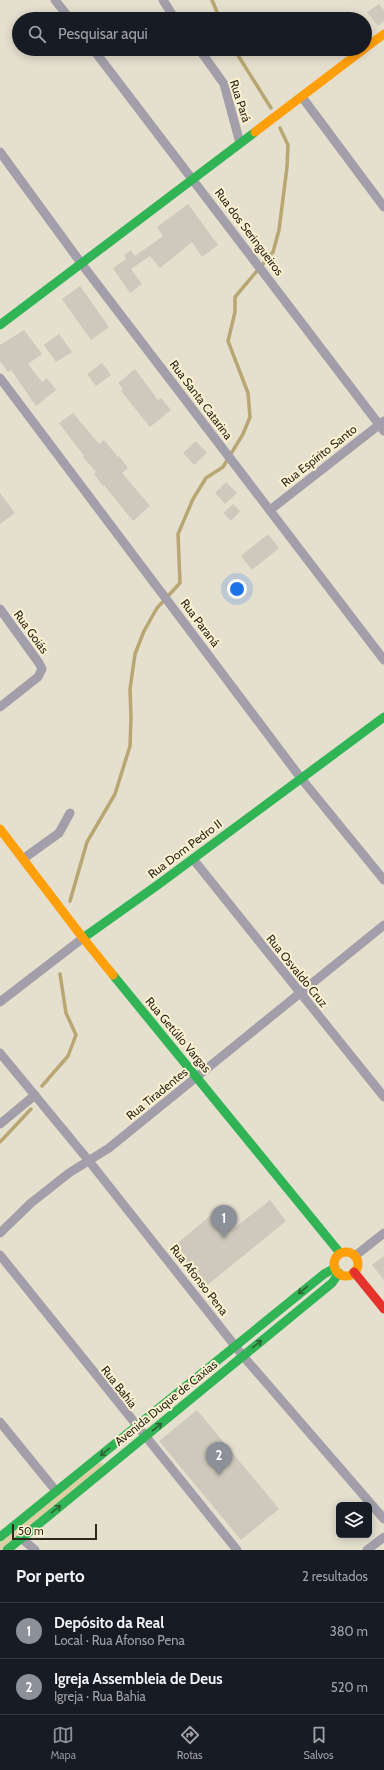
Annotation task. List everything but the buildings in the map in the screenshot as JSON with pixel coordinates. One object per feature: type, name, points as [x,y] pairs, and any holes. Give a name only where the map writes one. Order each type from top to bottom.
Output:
[{"type":"street","points":[[55,0],[64,12]]},
{"type":"street","points":[[163,0],[170,12]]},
{"type":"street","points":[[372,43],[384,34]]},
{"type":"street","name":"Rua dos Seringueiros","points":[[98,56],[382,426]]},
{"type":"street","name":"Rua Pará","points":[[204,56],[224,84],[240,143]]},
{"type":"street","points":[[0,325],[356,56]]},
{"type":"street","points":[[302,97],[384,207]]},
{"type":"street","name":"Rua Santa Catarina","points":[[0,152],[81,263],[384,660]]},
{"type":"street","name":"Rua Paraná","points":[[0,378],[300,777],[384,880]]},
{"type":"street","name":"Rua Espírito Santo","points":[[270,510],[382,426]]},
{"type":"street","name":"Rua Goiás","points":[[0,609],[40,663],[42,669],[38,677],[0,707]]},
{"type":"street","name":"Rua Dom Pedro II","points":[[0,1002],[83,938],[193,859],[300,777],[384,717]]},
{"type":"street","points":[[22,859],[59,833],[70,813]]},
{"type":"street","name":"Rua Getúlio Vargas","points":[[0,830],[83,938],[340,1253]]},
{"type":"street","name":"Rua Osvaldo Cruz","points":[[193,859],[384,1097]]},
{"type":"street","name":"Rua Tiradentes","points":[[0,1233],[31,1202],[69,1173],[109,1148],[384,924]]},
{"type":"street","name":"Rua Afonso Pena","points":[[0,1052],[89,1161],[243,1356],[384,1519]]},
{"type":"street","points":[[0,1124],[35,1094]]},
{"type":"street","points":[[355,1256],[384,1232]]},
{"type":"street","points":[[349,1252],[355,1256],[358,1265],[354,1272],[347,1276],[337,1271],[335,1258],[340,1253],[349,1252]]},
{"type":"street","name":"Rua Bahia","points":[[0,1255],[237,1550]]},
{"type":"street","name":"Avenida Duque de Caxias","points":[[0,1538],[324,1274],[337,1271]]},
{"type":"street","name":"Avenida Duque de Caxias","points":[[7,1550],[332,1283],[337,1271]]},
{"type":"street","points":[[354,1272],[384,1309]]},
{"type":"street","points":[[0,1422],[56,1491]]},
{"type":"street","points":[[367,1550],[384,1537]]},
{"type":"street","points":[[18,1541],[35,1550]]},
{"type":"shaded area","points":[[98,1463],[103,1463],[101,1467],[0,1550],[0,1543]]},
{"type":"waterway","points":[[212,0],[217,12]]},
{"type":"waterway","points":[[238,56],[271,108]]},
{"type":"waterway","points":[[70,901],[87,842],[115,794],[130,746],[130,689],[135,654],[144,631],[157,608],[180,583],[178,534],[193,499],[206,478],[223,467],[243,434],[250,417],[248,393],[228,341],[235,312],[235,297],[273,252],[279,230],[287,167],[288,145],[280,128]]},
{"type":"waterway","points":[[42,1086],[68,1056],[76,1035],[66,1013],[60,974]]},
{"type":"waterway","points":[[0,1142],[31,1109]]},
{"type":"traffic: fast","points":[[0,325],[255,132]]},
{"type":"traffic: fast","points":[[83,938],[159,884],[384,717]]},
{"type":"traffic: fast","points":[[113,975],[340,1253]]},
{"type":"traffic: fast","points":[[0,1537],[324,1274],[335,1268]]},
{"type":"traffic: fast","points":[[7,1550],[332,1283],[339,1273]]},
{"type":"traffic: slow","points":[[372,43],[384,34]]},
{"type":"traffic: slow","points":[[255,132],[355,56]]},
{"type":"traffic: slow","points":[[0,829],[113,975]]},
{"type":"traffic: slow","points":[[346,1252],[351,1253],[357,1259],[358,1264],[357,1269],[351,1275],[346,1276],[341,1275],[335,1269],[334,1264],[335,1259],[341,1253],[346,1252]]},
{"type":"traffic: jam","points":[[354,1272],[384,1309]]},
{"type":"place","name":"Depósito da Real","points":[[224,1238]]},
{"type":"place","name":"Igreja Assembleia de Deus","points":[[219,1475]]}]
